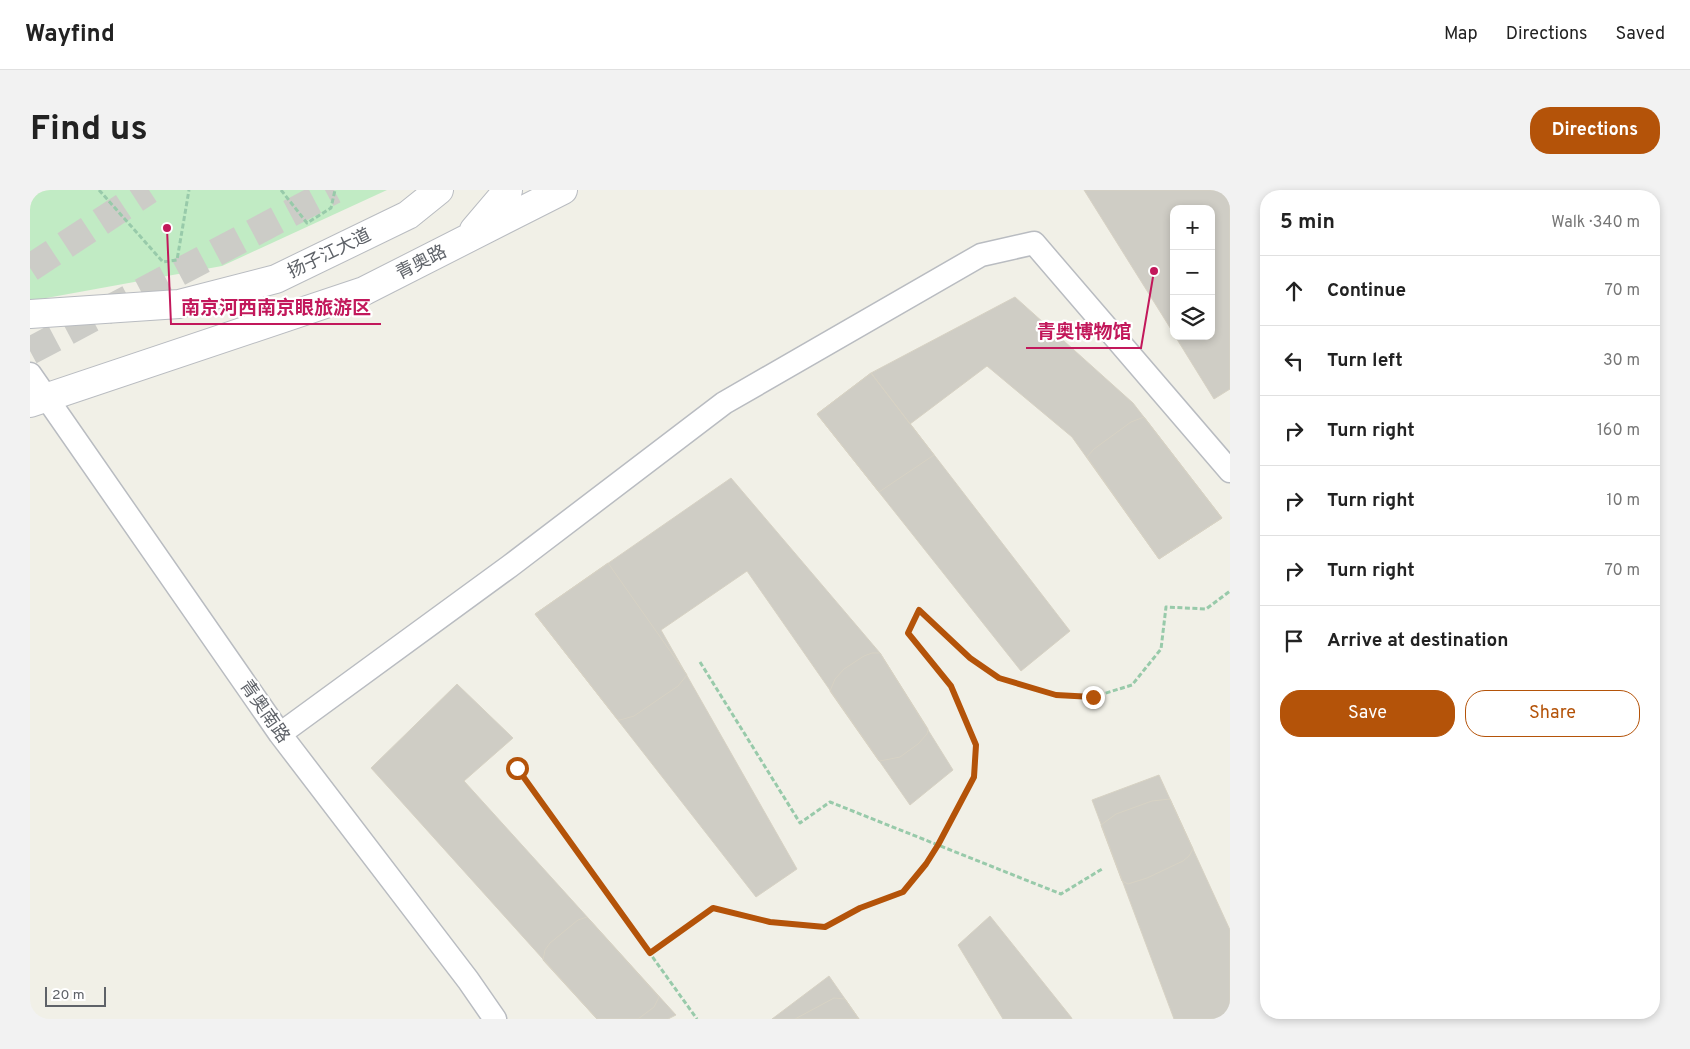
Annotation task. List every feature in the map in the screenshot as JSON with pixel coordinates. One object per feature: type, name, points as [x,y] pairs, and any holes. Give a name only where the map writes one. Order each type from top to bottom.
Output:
[{"type":"street","name":"扬子江大道","points":[[30,314],[179,304],[276,279],[408,215],[439,190]]},
{"type":"street","points":[[466,239],[508,190]]},
{"type":"street","name":"青奥路","points":[[38,400],[364,291],[562,190]]},
{"type":"street","points":[[280,734],[510,566],[724,403],[981,255],[1034,243],[1230,471]]},
{"type":"street","name":"青奥南路","points":[[30,374],[38,400],[280,734],[468,980],[494,1019]]},
{"type":"path","points":[[99,190],[163,262],[177,260],[188,190]]},
{"type":"path","points":[[281,190],[307,222],[331,208],[335,190]]},
{"type":"path","points":[[650,953],[713,908],[770,922],[825,927],[860,908],[903,892],[926,864],[974,777],[976,745],[951,686],[908,633],[919,610],[970,658],[999,678],[1056,695],[1093,697],[1132,685],[1161,649],[1166,607],[1206,609],[1230,592]]},
{"type":"path","points":[[700,662],[800,823],[830,802],[1061,894],[1102,869]]},
{"type":"path","points":[[517,768],[697,1019]]},
{"type":"green space","points":[[30,190],[387,190],[222,266],[30,301]]},
{"type":"building","points":[[1084,190],[1230,190],[1230,389],[1214,399],[1177,340],[1215,340],[1215,205],[1170,205],[1170,328]]},
{"type":"building","points":[[1015,297],[1133,403],[1222,518],[1159,559],[1072,437],[987,366],[910,424],[871,373]]},
{"type":"building","points":[[871,373],[1070,631],[1021,671],[817,414]]},
{"type":"building","points":[[871,373],[934,455],[879,492],[817,414]]},
{"type":"building","points":[[1144,417],[1222,518],[1159,559],[1087,457],[1094,449],[1131,422]]},
{"type":"building","points":[[731,478],[880,653],[953,770],[910,805],[747,571],[661,630],[797,869],[756,897],[535,614]]},
{"type":"building","points":[[608,563],[687,675],[678,686],[634,716],[620,720],[618,720],[535,614]]},
{"type":"building","points":[[872,653],[880,653],[928,729],[927,734],[918,744],[900,757],[879,761],[830,691],[835,679],[844,669]]},
{"type":"building","points":[[457,684],[513,738],[464,781],[676,1015],[668,1019],[597,1019],[371,768]]},
{"type":"building","points":[[1159,775],[1230,930],[1230,1019],[1174,1019],[1092,800]]},
{"type":"building","points":[[1170,799],[1193,849],[1189,856],[1183,861],[1147,878],[1128,884],[1122,881],[1101,825],[1116,814],[1152,801]]},
{"type":"building","points":[[990,916],[1072,1019],[1003,1019],[958,945]]},
{"type":"building","points":[[587,917],[659,997],[654,1007],[638,1019],[597,1019],[543,960],[545,950],[550,943],[578,920]]},
{"type":"building","points":[[829,976],[859,1019],[772,1019]]},
{"type":"building","points":[[834,998],[845,999],[859,1019],[795,1019]]},
{"type":"tunnel","points":[[30,268],[149,190]]},
{"type":"tunnel","points":[[30,351],[334,190]]},
{"type":"place","name":"南京河西南京眼旅游区","points":[[167,228]]},
{"type":"place","name":"青奥博物馆","points":[[1154,271]]},
{"type":"route","points":[[517,768],[650,953],[713,908],[770,922],[825,927],[860,908],[903,892],[926,864],[974,777],[976,745],[951,686],[908,633],[919,610],[970,658],[999,678],[1056,695],[1093,697]]}]
